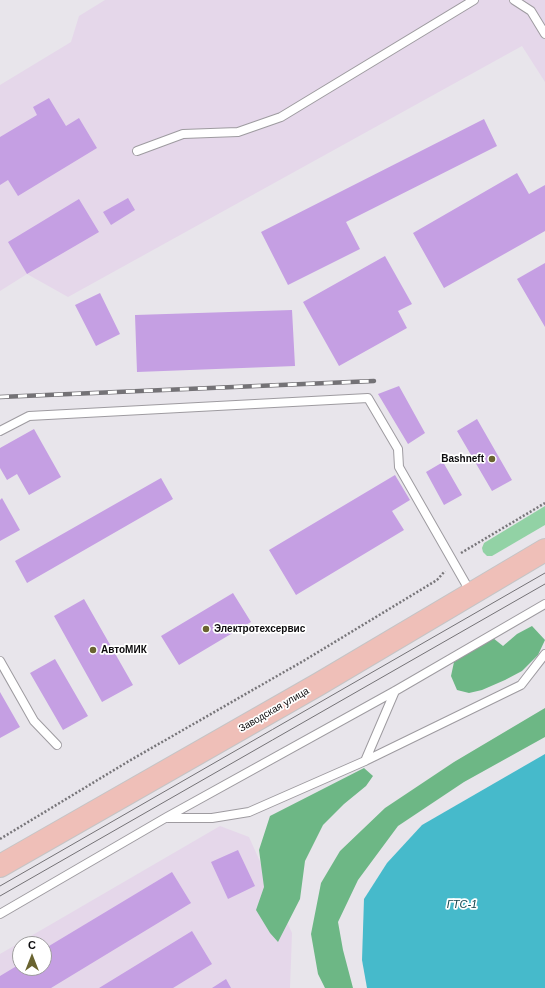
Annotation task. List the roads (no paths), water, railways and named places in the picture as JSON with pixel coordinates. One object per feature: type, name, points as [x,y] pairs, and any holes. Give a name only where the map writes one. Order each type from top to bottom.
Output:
[{"type":"main road","name":"Заводская улица","points":[[0,866],[319,684],[545,550]]},
{"type":"lane","points":[[137,151],[183,134],[238,132],[281,117],[474,0]]},
{"type":"lane","points":[[514,0],[531,10],[544,33]]},
{"type":"lane","points":[[0,432],[29,416],[368,398],[398,450],[399,467],[471,593]]},
{"type":"lane","points":[[0,914],[167,818],[395,691],[545,604]]},
{"type":"lane","points":[[167,818],[212,818],[249,812],[365,761],[522,685],[545,654]]},
{"type":"lane","points":[[0,661],[34,721],[57,745]]},
{"type":"lane","points":[[365,761],[395,691]]},
{"type":"water","name":"ГТС-1","points":[[545,754],[545,988],[367,988],[362,960],[364,899],[387,863],[422,825]]},
{"type":"tram line","points":[[0,886],[545,573]]},
{"type":"tram line","points":[[0,896],[545,584]]},
{"type":"railway","points":[[0,397],[374,381]]},
{"type":"place","name":"Bashneft","points":[[492,459]]},
{"type":"place","name":"Электротехсервис","points":[[206,629]]},
{"type":"place","name":"АвтоМИК","points":[[93,650]]}]
